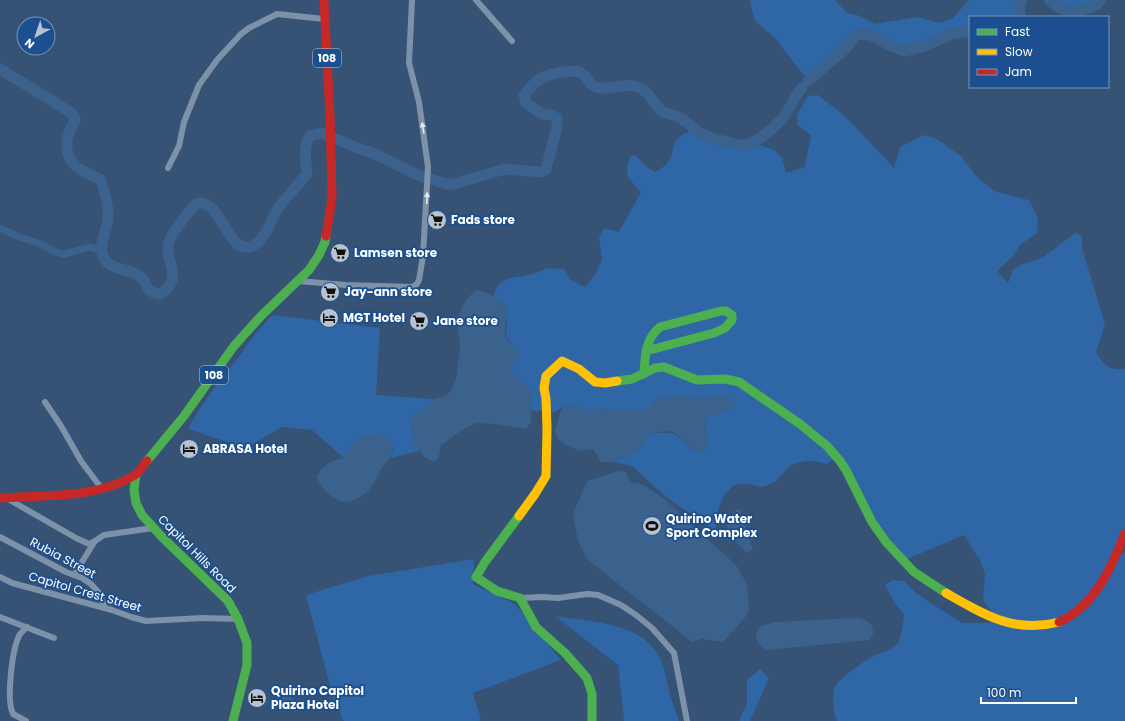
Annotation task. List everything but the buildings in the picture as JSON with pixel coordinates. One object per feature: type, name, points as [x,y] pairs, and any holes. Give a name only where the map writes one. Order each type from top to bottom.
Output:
[{"type":"street","name":"108","points":[[3,498],[86,494],[116,484],[136,474],[184,416],[234,346],[261,316],[309,270],[319,255],[325,242],[332,198],[330,116],[324,0]]},
{"type":"street","points":[[298,281],[346,285],[412,287],[416,286],[419,280],[423,256],[428,167],[419,102],[409,63],[412,0]]},
{"type":"street","points":[[476,0],[512,41]]},
{"type":"street","points":[[168,168],[178,146],[184,122],[199,85],[217,60],[241,34],[249,28],[277,14],[324,19]]},
{"type":"street","points":[[644,374],[646,351],[650,335],[653,331],[660,327],[721,311],[726,311],[732,315],[732,320],[729,324],[719,330],[646,351]]},
{"type":"street","points":[[687,721],[674,653],[652,628],[636,615],[621,605],[598,595],[587,594],[558,598],[520,598],[497,591],[476,577],[485,562],[535,494],[546,476],[547,430],[546,399],[544,388],[546,376],[562,361],[578,369],[595,382],[618,382],[632,379],[655,368],[664,368],[698,380],[725,379],[739,382],[819,436],[834,453],[844,468],[877,530],[903,561],[934,587],[998,620],[1029,626],[1045,625],[1065,620],[1090,599],[1117,555],[1125,533]]},
{"type":"street","points":[[45,402],[82,462],[102,489]]},
{"type":"street","name":"Capitol Hills Road","points":[[136,474],[134,490],[136,503],[142,515],[153,528],[228,601],[238,619],[247,643],[247,665],[233,721]]},
{"type":"street","points":[[3,498],[89,544],[104,535],[153,528]]},
{"type":"street","name":"Rubia Street","points":[[0,537],[91,584],[99,593],[105,608]]},
{"type":"street","points":[[74,575],[95,541]]},
{"type":"street","name":"Capitol Crest Street","points":[[0,577],[12,583],[105,608],[131,618],[146,621],[203,618],[238,619]]},
{"type":"street","points":[[520,598],[536,627],[569,657],[587,678],[592,694],[592,721]]},
{"type":"street","points":[[0,617],[54,638]]},
{"type":"street","points":[[26,721],[12,713],[10,698],[12,659],[20,635],[27,627]]},
{"type":"shaded area","points":[[751,0],[835,0],[847,13],[857,15],[875,24],[917,17],[940,23],[952,19],[969,0],[1022,0],[1020,4],[1020,16],[969,16],[969,31],[954,33],[916,50],[901,51],[873,35],[860,34],[808,81],[775,38],[755,21],[750,2]]},
{"type":"shaded area","points":[[1049,0],[1101,0],[1095,6],[1072,13],[1057,6]]},
{"type":"shaded area","points":[[818,95],[846,117],[894,168],[900,147],[924,135],[935,138],[961,156],[976,176],[994,191],[1029,200],[1038,218],[1037,233],[1020,245],[1013,256],[997,271],[1008,283],[1013,270],[1020,265],[1042,258],[1075,233],[1082,236],[1082,248],[1105,324],[1096,352],[1104,364],[1115,369],[1125,369],[1125,533],[1118,555],[1125,552],[1125,721],[837,721],[833,700],[835,687],[837,684],[846,675],[864,662],[893,647],[899,641],[904,615],[894,602],[885,585],[893,580],[904,581],[915,592],[962,623],[987,623],[998,620],[983,600],[985,575],[981,562],[964,535],[903,561],[877,530],[837,457],[826,464],[814,461],[805,461],[791,465],[775,482],[763,487],[744,483],[734,486],[727,491],[720,503],[715,530],[669,499],[632,466],[613,462],[637,451],[649,434],[664,432],[674,434],[693,450],[708,441],[704,429],[706,418],[713,415],[723,396],[693,398],[678,395],[656,400],[648,409],[613,411],[601,408],[590,411],[575,406],[562,407],[554,413],[546,408],[537,412],[531,409],[531,398],[528,389],[509,368],[515,362],[510,341],[506,336],[507,314],[504,305],[494,297],[496,290],[503,281],[548,268],[564,269],[571,280],[585,287],[594,276],[602,260],[599,237],[604,228],[619,232],[641,192],[630,180],[627,173],[630,157],[635,155],[647,167],[655,172],[666,165],[671,157],[675,141],[682,135],[693,130],[706,129],[727,141],[763,146],[774,150],[782,158],[786,173],[805,167],[811,135],[797,125],[797,115],[808,96]]},
{"type":"shaded area","points":[[477,290],[496,298],[504,305],[507,315],[505,334],[519,355],[519,358],[509,368],[530,391],[532,397],[531,423],[525,429],[496,424],[476,423],[464,429],[441,445],[439,456],[435,462],[424,456],[419,445],[413,442],[410,420],[433,399],[446,395],[453,387],[457,376],[460,350],[458,321],[460,311],[465,301]]},
{"type":"shaded area","points":[[272,315],[380,328],[376,395],[433,399],[423,410],[410,420],[413,442],[419,445],[419,451],[391,458],[393,448],[375,436],[364,436],[344,458],[312,430],[282,427],[246,448],[188,429],[216,385],[242,353],[251,339]]},
{"type":"shaded area","points":[[678,395],[693,398],[723,396],[733,399],[735,406],[706,418],[704,429],[708,441],[706,451],[696,450],[676,434],[669,431],[663,431],[649,434],[637,451],[613,462],[601,462],[593,449],[580,451],[564,444],[557,438],[555,430],[562,407],[575,406],[590,411],[601,408],[613,411],[648,409],[656,400]]},
{"type":"shaded area","points":[[382,432],[391,443],[392,454],[364,495],[350,502],[344,502],[328,493],[316,477],[318,473],[327,464],[344,458],[357,438],[363,436],[374,436]]},
{"type":"shaded area","points":[[618,471],[626,472],[630,482],[642,484],[663,498],[736,565],[747,584],[749,611],[744,619],[723,642],[702,639],[692,642],[587,559],[578,541],[573,514],[587,481]]},
{"type":"shaded area","points":[[739,508],[753,550],[746,553],[730,536],[727,527],[729,518]]},
{"type":"shaded area","points":[[474,559],[473,584],[515,604],[561,660],[473,693],[481,719],[479,721],[344,721],[334,701],[306,595],[368,576]]},
{"type":"shaded area","points":[[555,616],[618,627],[632,632],[645,640],[656,651],[663,665],[669,692],[679,721],[624,721],[618,665]]},
{"type":"shaded area","points":[[857,618],[867,621],[871,625],[873,634],[869,640],[767,650],[760,646],[756,637],[759,627],[774,622]]},
{"type":"shaded area","points":[[760,669],[769,678],[750,721],[739,721],[747,704],[747,680]]},
{"type":"shaded area","points":[[278,693],[300,701],[296,712],[274,704]]},
{"type":"waterway","points":[[1020,16],[1020,4],[1022,0]]},
{"type":"waterway","points":[[1049,0],[1058,7],[1072,13],[1095,6],[1101,0]]},
{"type":"waterway","points":[[808,81],[860,34],[876,37],[887,44],[905,51],[925,46],[951,34],[969,31]]},
{"type":"waterway","points":[[0,69],[72,113],[75,120],[67,140],[70,159],[81,170],[101,180],[107,202],[107,222],[102,246],[103,257],[114,267],[138,275],[142,278],[148,289],[154,293],[160,294],[168,288],[172,281],[172,268],[168,254],[170,239],[196,204],[205,204],[212,209],[237,244],[245,247],[254,245],[266,233],[279,207],[307,174],[306,145],[310,136],[322,133],[373,153],[418,175],[446,184],[453,184],[505,169],[541,172],[546,169],[557,127],[557,118],[542,114],[526,103],[524,95],[538,80],[552,74],[576,71],[584,75],[595,87],[605,88],[634,86],[640,88],[647,93],[661,111],[680,118],[704,136],[711,139],[743,145],[750,144],[765,135],[774,127],[785,115],[802,88]]},
{"type":"waterway","points":[[0,228],[17,236],[41,244],[55,252],[64,254],[91,247],[101,251]]},
{"type":"traffic: fast","points":[[147,461],[184,416],[234,346],[261,316],[309,270],[319,255],[326,236]]},
{"type":"traffic: fast","points":[[644,374],[646,354],[647,348],[649,342],[651,337],[660,327],[721,311],[726,311],[732,315],[732,320],[725,328],[714,333],[646,351]]},
{"type":"traffic: fast","points":[[617,381],[632,379],[655,368],[664,367],[697,380],[725,379],[739,382],[800,424],[827,446],[846,470],[872,522],[886,542],[914,572],[946,593]]},
{"type":"traffic: fast","points":[[136,474],[134,490],[136,503],[142,515],[162,537],[228,601],[238,619],[247,643],[247,665],[233,721]]},
{"type":"traffic: fast","points":[[519,516],[485,562],[476,577],[497,591],[520,598],[536,627],[565,653],[587,678],[592,694],[592,721]]},
{"type":"traffic: slow","points":[[519,516],[546,476],[547,429],[544,388],[546,376],[562,361],[579,369],[595,382],[605,383],[617,381]]},
{"type":"traffic: slow","points":[[946,593],[986,615],[1013,624],[1043,625],[1059,622]]},
{"type":"traffic: jam","points":[[324,0],[330,116],[332,198],[326,236]]},
{"type":"traffic: jam","points":[[0,498],[52,496],[87,492],[104,488],[120,483],[135,475],[147,461]]},
{"type":"traffic: jam","points":[[1059,622],[1072,615],[1083,606],[1101,584],[1108,572],[1125,533]]},
{"type":"place","name":"Fads store","points":[[437,220]]},
{"type":"place","name":"Lamsen store","points":[[340,253]]},
{"type":"place","name":"Jay-ann store","points":[[330,292]]},
{"type":"place","name":"MGT Hotel","points":[[329,318]]},
{"type":"place","name":"Jane store","points":[[419,321]]},
{"type":"place","name":"ABRASA Hotel","points":[[189,449]]},
{"type":"place","name":"Quirino Water Sport Complex","points":[[652,526]]},
{"type":"place","name":"Quirino Capitol Plaza Hotel","points":[[257,698]]}]
